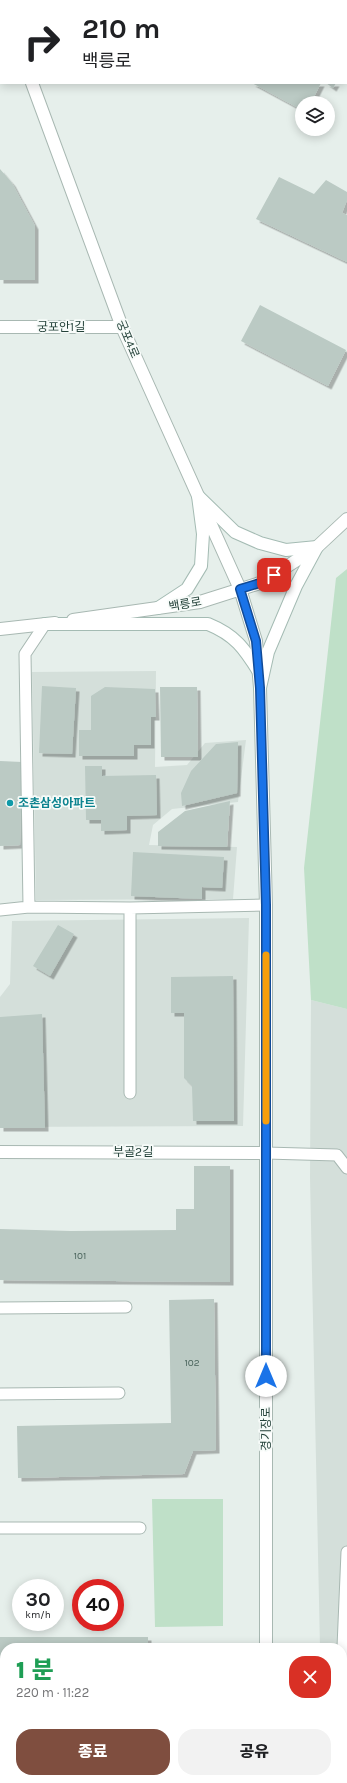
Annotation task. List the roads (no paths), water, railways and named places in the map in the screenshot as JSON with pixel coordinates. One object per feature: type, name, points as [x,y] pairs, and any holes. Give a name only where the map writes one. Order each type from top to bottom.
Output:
[{"type":"street","name":"궁포4로","points":[[32,84],[122,327],[240,589]]},
{"type":"street","name":"궁포안1길","points":[[0,327],[122,327]]},
{"type":"street","points":[[198,496],[235,532],[254,540],[286,550],[317,547]]},
{"type":"street","points":[[158,608],[187,589],[201,566],[203,534],[198,496]]},
{"type":"street","name":"백릉로","points":[[0,629],[200,602],[263,582],[317,547],[347,519]]},
{"type":"street","points":[[260,688],[268,652],[273,639],[296,586],[317,547]]},
{"type":"street","name":"경기장로","points":[[240,589],[256,641],[259,672],[266,905],[266,1643]]},
{"type":"street","points":[[45,624],[208,624],[223,630],[244,648],[259,672]]},
{"type":"street","name":"부골2길","points":[[0,1152],[266,1153]]},
{"type":"lane","points":[[29,907],[25,654],[45,624]]},
{"type":"lane","points":[[0,910],[29,907],[130,908],[266,905]]},
{"type":"lane","points":[[130,908],[130,1093]]},
{"type":"lane","points":[[266,1153],[338,1155],[347,1168]]},
{"type":"lane","points":[[0,1308],[126,1307]]},
{"type":"lane","points":[[0,1394],[119,1393]]},
{"type":"lane","points":[[0,1528],[140,1528]]},
{"type":"lane","points":[[343,1643],[347,1552]]},
{"type":"place","name":"조촌삼성아파트","points":[[10,803]]}]
